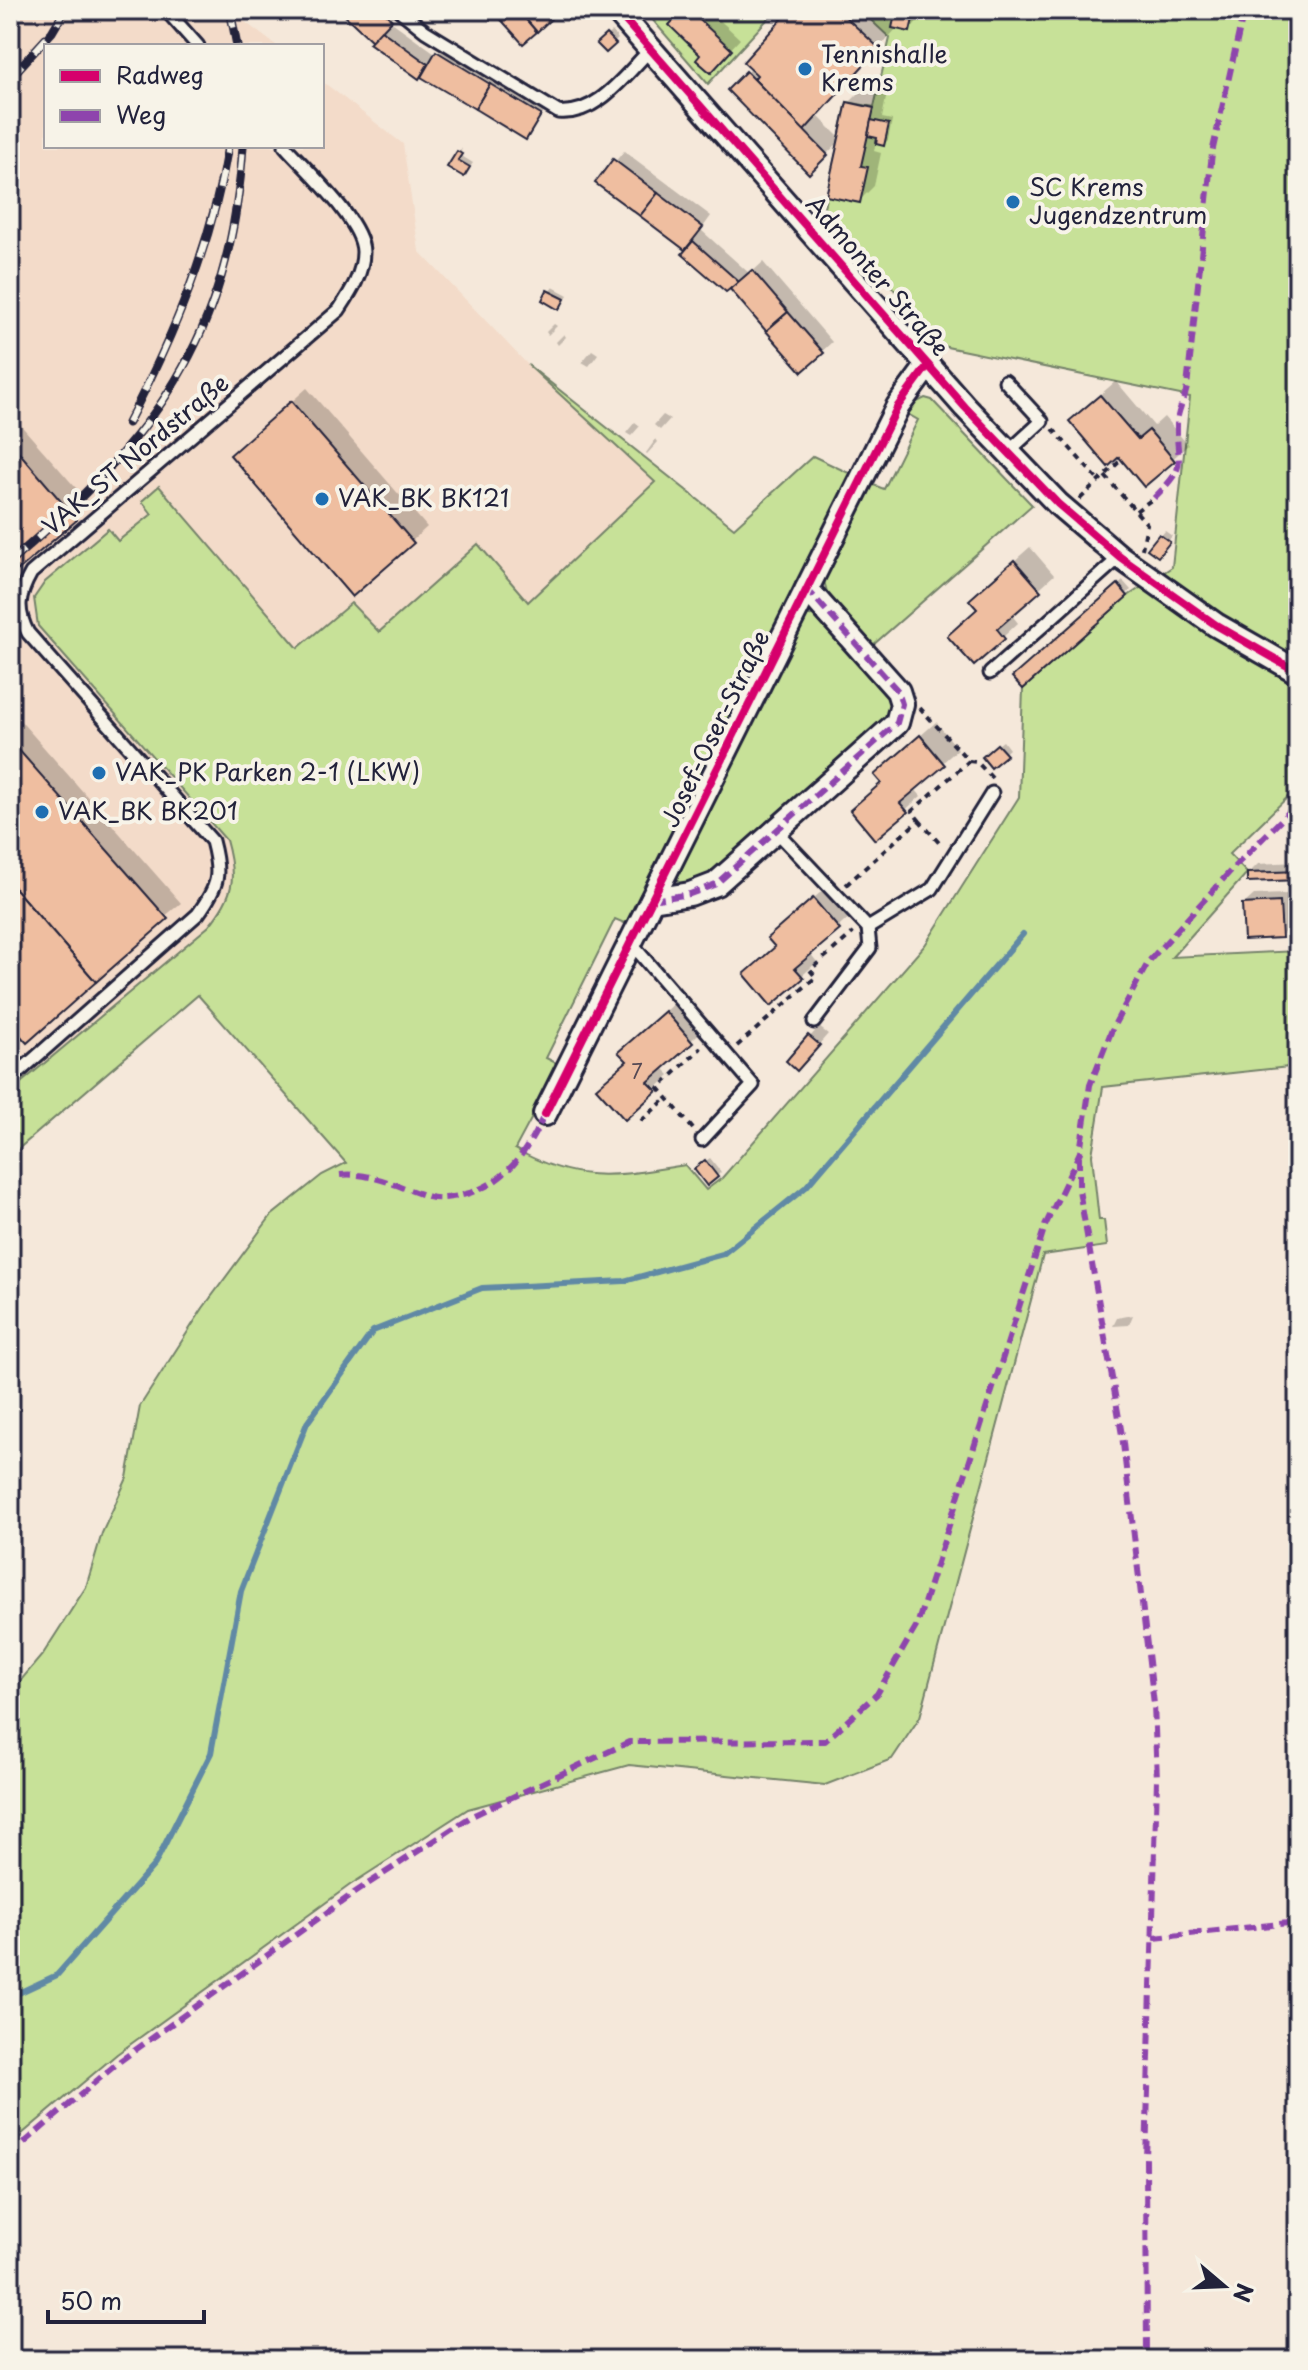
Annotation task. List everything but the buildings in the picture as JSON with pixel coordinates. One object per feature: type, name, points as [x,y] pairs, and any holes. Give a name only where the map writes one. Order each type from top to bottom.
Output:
[{"type":"street","name":"Admonter Straße","points":[[616,10],[928,365],[1007,453],[1058,504],[1131,554],[1216,625],[1298,672]]},
{"type":"street","name":"Josef-Oser-Straße","points":[[545,1114],[898,406],[928,365]]},
{"type":"street","points":[[652,900],[704,890],[777,832],[897,723],[902,704],[898,691],[807,589]]},
{"type":"lane","points":[[166,10],[196,44]]},
{"type":"lane","points":[[399,10],[425,31],[558,112],[575,114],[592,107],[650,50]]},
{"type":"lane","name":"VAK_ST Nordstraße","points":[[10,1080],[198,914],[215,891],[219,867],[212,841],[28,633],[19,616],[20,594],[31,573],[339,310],[358,279],[363,251],[354,224],[287,148]]},
{"type":"lane","points":[[1005,381],[1042,421],[1007,453]]},
{"type":"lane","points":[[990,673],[1131,554]]},
{"type":"lane","points":[[866,926],[932,889],[992,793]]},
{"type":"lane","points":[[777,832],[866,926],[870,948],[814,1022]]},
{"type":"lane","points":[[630,942],[753,1085],[702,1140]]},
{"type":"path","points":[[1042,421],[1099,481]]},
{"type":"path","points":[[1078,501],[1119,462]]},
{"type":"path","points":[[1105,476],[1147,524],[1131,554]]},
{"type":"path","points":[[1136,511],[1154,498]]},
{"type":"path","points":[[902,704],[923,708],[969,761],[977,762],[994,780],[992,793]]},
{"type":"path","points":[[952,858],[912,811],[969,761]]},
{"type":"path","points":[[836,895],[919,820]]},
{"type":"path","points":[[727,1055],[816,977],[810,970],[866,926]]},
{"type":"path","points":[[702,1140],[659,1088],[711,1038]]},
{"type":"path","points":[[641,1121],[667,1098]]},
{"type":"shaded area","points":[[10,10],[239,10],[241,19],[274,44],[44,44],[44,148],[324,148],[324,83],[403,144],[419,251],[528,365],[734,528],[10,1156]]},
{"type":"green space","points":[[644,10],[776,10],[708,84]]},
{"type":"green space","points":[[860,10],[1298,10],[1298,787],[1229,854],[1247,873],[1172,957],[1298,951],[1298,1066],[1103,1087],[1092,1155],[1099,1220],[1104,1220],[1107,1246],[1043,1255],[920,1717],[892,1759],[825,1785],[629,1765],[468,1809],[350,1885],[117,2054],[10,2144],[10,1693],[43,1654],[86,1587],[102,1533],[127,1478],[140,1406],[203,1308],[271,1216],[322,1175],[346,1163],[198,995],[10,1156],[10,1092],[209,926],[224,905],[232,876],[226,840],[38,626],[34,598],[45,582],[108,529],[118,541],[152,514],[142,501],[159,486],[298,648],[351,603],[379,632],[478,544],[528,602],[655,482],[528,365],[734,528],[813,456],[853,475],[629,925],[615,919],[546,1058],[560,1065],[515,1149],[559,1168],[598,1175],[685,1165],[706,1190],[722,1178],[925,945],[1019,797],[1023,689],[1128,596],[1172,567],[1190,397],[942,346],[824,207],[847,102],[874,107],[890,38]]},
{"type":"green space","points":[[925,398],[932,400],[1032,505],[873,645],[827,592],[824,581],[871,484],[884,489],[918,420],[906,413],[909,406]]},
{"type":"green space","points":[[819,615],[893,701],[889,719],[712,879],[683,886],[678,882],[677,873],[805,617]]},
{"type":"waterway","points":[[10,1997],[57,1975],[155,1864],[211,1753],[241,1591],[307,1423],[373,1331],[482,1288],[624,1281],[723,1254],[806,1187],[1023,934]]},
{"type":"railway","points":[[10,78],[52,32],[65,10]]},
{"type":"railway","points":[[230,10],[237,44]]},
{"type":"railway","points":[[128,423],[176,323],[189,288],[212,218],[228,148]]},
{"type":"railway","points":[[10,562],[61,517],[105,472],[144,427],[176,381],[202,331],[221,276],[235,215],[243,148]]},
{"type":"marked path","points":[[1154,498],[1173,477],[1179,464],[1177,419],[1187,387],[1212,153],[1244,10]]},
{"type":"marked path","points":[[652,900],[690,894],[716,884],[897,723],[902,704],[898,691],[807,589]]},
{"type":"marked path","points":[[10,2155],[120,2061],[354,1893],[472,1816],[629,1742],[825,1741],[877,1694],[917,1625],[1045,1226],[1080,1152],[1090,1085],[1113,1027],[1149,961],[1235,866],[1298,803]]},
{"type":"marked path","points":[[340,1175],[374,1178],[433,1198],[466,1194],[495,1181],[517,1161],[548,1107]]},
{"type":"marked path","points":[[1079,1156],[1079,1190],[1122,1435],[1154,1704],[1157,1779],[1146,2160],[1147,2360]]},
{"type":"marked path","points":[[1154,1938],[1298,1922]]},
{"type":"cycle path","points":[[616,10],[965,407],[1058,504],[1120,557],[1216,625],[1298,672]]},
{"type":"cycle path","points":[[545,1114],[898,406],[928,365]]},
{"type":"place","name":"Tennishalle Krems","points":[[805,69]]},
{"type":"place","name":"SC Krems Jugendzentrum","points":[[1013,202]]},
{"type":"place","name":"VAK_BK BK121","points":[[322,499]]},
{"type":"place","name":"VAK_PK Parken 2-1 (LKW)","points":[[99,773]]},
{"type":"place","name":"VAK_BK BK201","points":[[42,812]]}]
